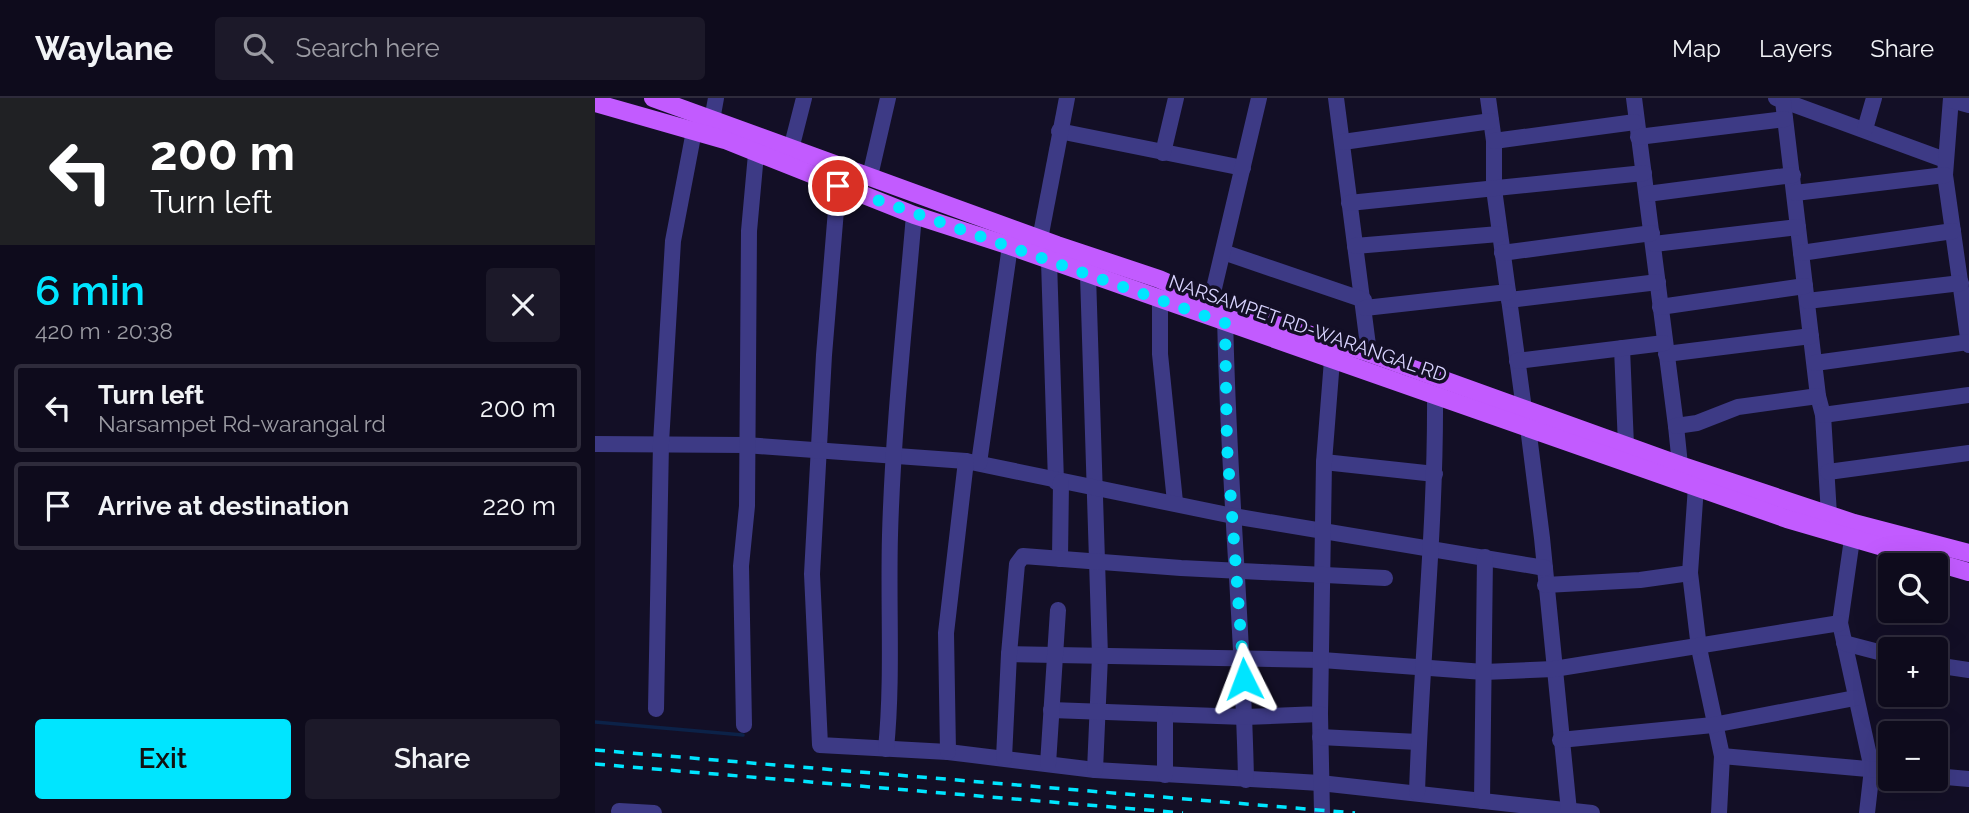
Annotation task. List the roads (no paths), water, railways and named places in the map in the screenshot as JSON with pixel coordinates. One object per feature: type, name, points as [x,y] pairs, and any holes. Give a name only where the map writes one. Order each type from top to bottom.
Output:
[{"type":"main road","name":"NARSAMPET RD-WARANGAL RD","points":[[653,98],[1040,239],[1159,279],[1332,360],[1435,395],[1626,446],[1678,472],[1696,486],[1852,539],[1969,572]]},
{"type":"main road","name":"NARSAMPET RD-WARANGAL RD","points":[[595,103],[694,131],[914,215],[1088,275],[1160,298],[1221,310],[1369,353],[1526,418],[1678,472],[1969,553]]},
{"type":"street","points":[[712,120],[716,98]]},
{"type":"street","points":[[792,149],[804,98]]},
{"type":"street","points":[[870,176],[888,98]]},
{"type":"street","points":[[1040,239],[1066,98]]},
{"type":"street","points":[[1163,153],[1176,98]]},
{"type":"street","points":[[1246,780],[1244,660],[1235,570],[1221,310],[1223,252],[1259,98]]},
{"type":"street","points":[[1336,98],[1369,353]]},
{"type":"street","points":[[1487,98],[1494,141],[1494,189],[1499,234],[1545,568],[1569,811]]},
{"type":"street","points":[[1634,98],[1676,426],[1678,472]]},
{"type":"street","points":[[1865,129],[1874,98]]},
{"type":"street","points":[[1815,363],[1969,344],[1945,167],[1951,99],[1969,105]]},
{"type":"street","points":[[1779,100],[1865,129],[1945,167]]},
{"type":"street","points":[[1779,100],[1785,119],[1793,175],[1818,396],[1823,415],[1829,515]]},
{"type":"street","points":[[1494,141],[1785,119]]},
{"type":"street","points":[[1343,142],[1491,121]]},
{"type":"street","points":[[656,709],[661,443],[673,241],[694,131]]},
{"type":"street","points":[[1059,131],[1244,168]]},
{"type":"street","points":[[744,725],[741,566],[747,506],[745,445],[749,231],[755,154]]},
{"type":"street","points":[[1795,193],[1945,167]]},
{"type":"street","points":[[1349,203],[1644,173]]},
{"type":"street","points":[[1647,194],[1793,175]]},
{"type":"street","points":[[838,186],[824,355],[812,574],[820,745],[948,752],[1095,770],[1320,783],[1592,813]]},
{"type":"street","points":[[886,749],[891,674],[890,535],[894,454],[914,215]]},
{"type":"street","points":[[1503,253],[1798,227]]},
{"type":"street","points":[[1801,253],[1953,232]]},
{"type":"street","points":[[1355,246],[1499,234]]},
{"type":"street","points":[[948,752],[946,633],[1010,246]]},
{"type":"street","points":[[1223,252],[1364,304],[1509,296],[1658,282]]},
{"type":"street","points":[[1049,261],[1060,559]]},
{"type":"street","points":[[1088,275],[1100,656],[1095,770]]},
{"type":"street","points":[[1660,307],[1961,283]]},
{"type":"street","points":[[1160,298],[1160,354],[1175,502]]},
{"type":"street","points":[[1517,361],[1622,348],[1665,348],[1811,336]]},
{"type":"street","points":[[1622,348],[1626,446]]},
{"type":"street","points":[[1322,813],[1319,714],[1324,461],[1332,360]]},
{"type":"street","points":[[1417,793],[1421,668],[1435,474],[1435,395]]},
{"type":"street","points":[[1823,415],[1969,395]]},
{"type":"street","points":[[1676,426],[1697,423],[1738,407],[1818,396]]},
{"type":"street","points":[[595,444],[661,443],[820,448],[973,462],[1233,516],[1545,568]]},
{"type":"street","points":[[1828,472],[1969,453]]},
{"type":"street","points":[[1324,461],[1435,474]]},
{"type":"street","points":[[1696,486],[1690,573],[1699,648],[1721,756],[1719,813]]},
{"type":"street","points":[[1852,539],[1840,623],[1872,769],[1867,813]]},
{"type":"street","points":[[1004,758],[1009,654],[1019,559],[1027,555],[1097,562],[1385,578]]},
{"type":"street","points":[[1482,801],[1485,557]]},
{"type":"street","points":[[1545,585],[1640,580],[1690,573]]},
{"type":"street","points":[[1048,764],[1058,610]]},
{"type":"street","points":[[1009,654],[1322,660],[1484,672],[1554,669],[1699,648],[1840,623]]},
{"type":"street","points":[[1844,643],[1878,652]]},
{"type":"street","points":[[1948,667],[1969,670]]},
{"type":"street","points":[[1560,740],[1713,725],[1855,698]]},
{"type":"street","points":[[1051,710],[1245,717],[1319,714]]},
{"type":"street","points":[[1165,715],[1165,775]]},
{"type":"street","points":[[1320,737],[1418,742]]},
{"type":"street","points":[[1721,756],[1878,770]]},
{"type":"street","points":[[1948,777],[1969,779]]},
{"type":"street","points":[[619,811],[654,813]]},
{"type":"waterway","points":[[595,722],[743,735]]},
{"type":"railway","points":[[595,750],[1355,813]]},
{"type":"railway","points":[[595,764],[1183,813]]}]
